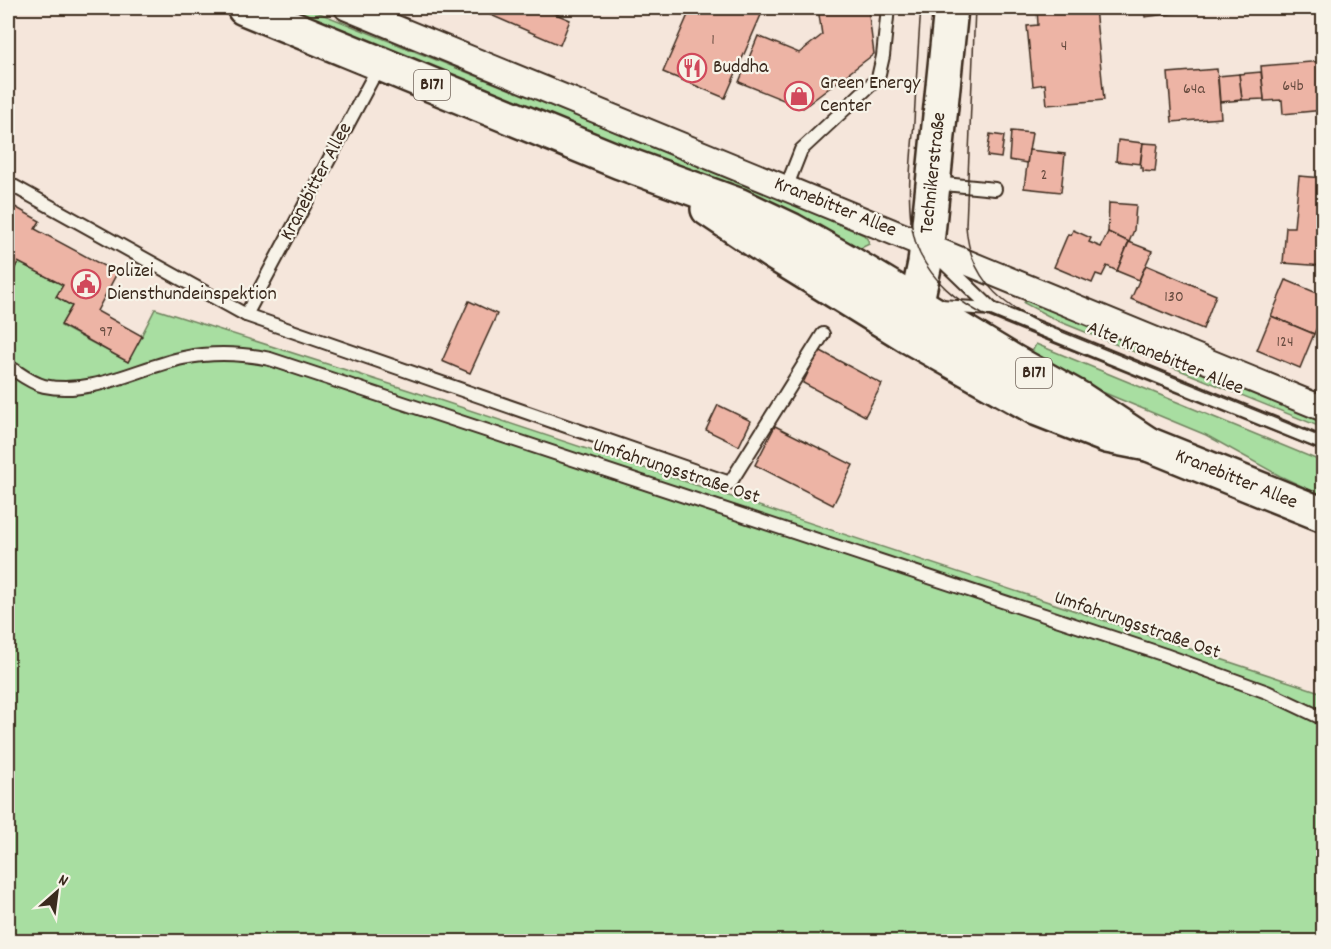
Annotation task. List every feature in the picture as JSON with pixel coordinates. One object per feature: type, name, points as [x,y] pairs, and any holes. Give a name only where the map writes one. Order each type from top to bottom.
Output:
[{"type":"main road","name":"Kranebitter Allee","points":[[244,8],[661,178],[738,205],[791,230],[1080,399],[1148,444]]},
{"type":"main road","name":"Technikerstraße","points":[[910,337],[927,246],[951,8]]},
{"type":"main road","name":"Kranebitter Allee","points":[[661,178],[772,252],[910,337],[1038,409],[1107,436],[1148,444],[1323,515]]},
{"type":"street","name":"Kranebitter Allee","points":[[347,8],[1323,409]]},
{"type":"lane","points":[[786,188],[801,150],[878,78],[883,56],[888,8]]},
{"type":"lane","name":"Kranebitter Allee","points":[[246,315],[380,63]]},
{"type":"lane","points":[[8,183],[246,315],[730,483],[823,334]]},
{"type":"lane","points":[[934,183],[995,189]]},
{"type":"lane","points":[[927,246],[992,309]]},
{"type":"lane","points":[[917,305],[992,309]]},
{"type":"lane","name":"Alte Kranebitter Allee","points":[[992,309],[1323,444]]},
{"type":"lane","name":"Umfahrungsstraße Ost","points":[[8,366],[43,386],[66,388],[90,386],[167,362],[201,355],[235,354],[270,359],[1166,656],[1267,692],[1323,719]]},
{"type":"green space","points":[[283,8],[307,8],[752,187],[864,235],[869,244],[859,249],[840,244]]},
{"type":"green space","points":[[18,262],[63,285],[56,297],[72,306],[61,326],[128,362],[155,309],[421,394],[1323,693],[1323,941],[8,942],[8,282]]},
{"type":"green space","points":[[1027,298],[1323,419],[1323,428],[1058,321],[1024,303]]},
{"type":"green space","points":[[1036,344],[1323,462],[1323,496],[1280,476],[1206,435],[1100,391],[1031,354]]},
{"type":"building","points":[[477,8],[542,8],[570,20],[560,45]]},
{"type":"building","points":[[691,8],[764,8],[725,98],[663,72]]},
{"type":"building","points":[[818,8],[868,8],[874,54],[803,108],[739,82],[758,36],[799,53],[822,35]]},
{"type":"building","points":[[1037,8],[1095,8],[1104,100],[1047,105],[1045,84],[1033,86],[1027,26],[1038,25]]},
{"type":"building","points":[[1144,8],[1181,8],[1181,12],[1145,17]]},
{"type":"building","points":[[1181,8],[1196,8],[1196,11],[1181,12]]},
{"type":"building","points":[[1196,8],[1220,8],[1196,11]]},
{"type":"building","points":[[1324,61],[1324,110],[1283,114],[1282,100],[1264,101],[1261,66]]},
{"type":"building","points":[[1217,69],[1221,118],[1172,122],[1168,73]]},
{"type":"building","points":[[1261,72],[1264,99],[1242,100],[1239,74]]},
{"type":"building","points":[[1239,74],[1242,100],[1220,102],[1218,76]]},
{"type":"building","points":[[1011,131],[1032,133],[1027,163],[1009,160]]},
{"type":"building","points":[[990,134],[1004,136],[1001,158],[987,156]]},
{"type":"building","points":[[1118,140],[1143,143],[1140,164],[1116,161]]},
{"type":"building","points":[[1143,143],[1158,144],[1155,172],[1143,171],[1143,168],[1140,168]]},
{"type":"building","points":[[1029,150],[1065,154],[1061,192],[1024,188]]},
{"type":"building","points":[[1299,176],[1324,178],[1324,266],[1283,263],[1286,227],[1294,227]]},
{"type":"building","name":"Polizei Diensthundeinspektion","points":[[8,203],[40,221],[35,229],[117,273],[97,311],[142,336],[128,362],[61,325],[72,306],[56,297],[63,285],[18,262],[8,282]]},
{"type":"building","points":[[1109,203],[1136,205],[1134,230],[1129,242],[1108,232]]},
{"type":"building","points":[[1073,230],[1091,238],[1089,242],[1101,247],[1108,232],[1129,242],[1117,271],[1107,266],[1102,276],[1096,274],[1092,283],[1054,267],[1068,234],[1071,235]]},
{"type":"building","points":[[1129,242],[1152,251],[1139,280],[1117,271]]},
{"type":"building","points":[[1146,265],[1216,295],[1203,329],[1131,299]]},
{"type":"building","points":[[1286,280],[1324,296],[1324,311],[1314,334],[1271,316]]},
{"type":"building","points":[[469,301],[497,314],[470,373],[442,361]]},
{"type":"building","points":[[1271,316],[1314,334],[1300,368],[1257,350]]},
{"type":"building","points":[[819,350],[882,384],[865,416],[803,383]]},
{"type":"building","points":[[718,405],[751,421],[739,446],[706,430]]},
{"type":"building","points":[[775,426],[853,465],[833,505],[755,465]]},
{"type":"tram line","points":[[921,8],[910,171],[911,224],[920,254],[939,281],[954,296],[982,314],[1324,452]]},
{"type":"tram line","points":[[975,8],[966,226],[973,258],[987,284],[1009,305],[1038,322],[1324,438]]},
{"type":"place","name":"Buddha","points":[[692,68]]},
{"type":"place","name":"Green Energy Center","points":[[799,96]]},
{"type":"place","name":"Polizei Diensthundeinspektion","points":[[86,284]]}]
